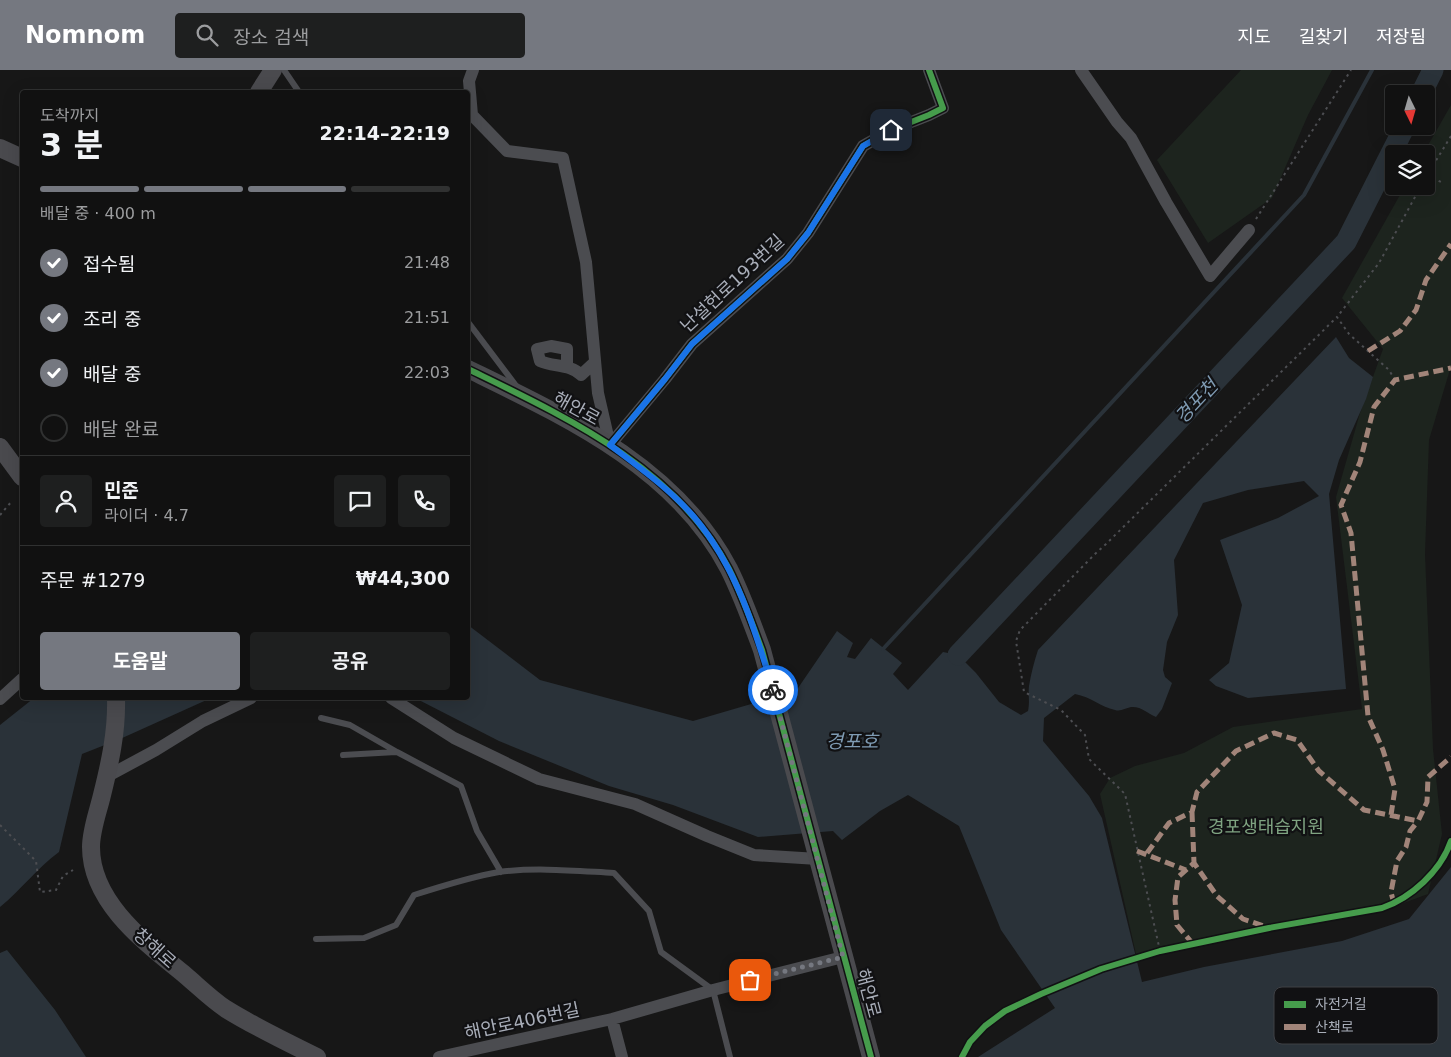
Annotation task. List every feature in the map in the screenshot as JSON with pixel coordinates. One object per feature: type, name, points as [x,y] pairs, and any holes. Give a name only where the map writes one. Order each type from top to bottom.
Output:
[{"type":"street","points":[[260,90],[273,70]]},
{"type":"street","points":[[469,90],[469,81],[473,70]]},
{"type":"street","name":"난설헌로193번길","points":[[610,445],[692,344],[787,259],[808,233],[863,146],[891,130],[943,108],[929,70]]},
{"type":"street","points":[[1081,70],[1117,122],[1131,138],[1210,276],[1249,230]]},
{"type":"street","points":[[470,116],[507,150],[563,158],[586,262],[594,363],[598,393],[610,445]]},
{"type":"street","points":[[0,148],[20,157]]},
{"type":"street","points":[[567,367],[576,370],[581,375],[594,363]]},
{"type":"street","name":"해안로","points":[[470,370],[580,426],[610,445],[650,475],[695,518],[728,568],[743,600],[762,650],[871,1057]]},
{"type":"street","points":[[0,448],[20,467]]},
{"type":"street","points":[[0,699],[20,681]]},
{"type":"street","name":"창해로","points":[[116,700],[115,734],[91,847],[95,871],[112,906],[151,947],[224,1007],[255,1026],[317,1057]]},
{"type":"street","points":[[106,777],[156,750],[203,721],[247,700]]},
{"type":"street","points":[[394,700],[454,738],[539,779],[635,804],[754,855],[817,854]]},
{"type":"street","name":"해안로406번길","points":[[439,1057],[612,1020],[713,990],[843,957]]},
{"type":"street","points":[[612,1020],[622,1057]]},
{"type":"lane","points":[[284,70],[298,90]]},
{"type":"lane","points":[[470,325],[524,396]]},
{"type":"lane","points":[[321,718],[350,725],[461,786],[477,831],[501,872]]},
{"type":"lane","points":[[343,755],[397,752]]},
{"type":"lane","points":[[316,939],[364,938],[396,925],[414,895],[461,880],[501,872],[554,870],[614,873],[649,911],[661,952],[713,990],[730,1057]]},
{"type":"path","points":[[1249,230],[1351,70]]},
{"type":"path","points":[[1435,163],[1451,136]]},
{"type":"path","points":[[1435,180],[1443,183]]},
{"type":"path","points":[[1168,949],[1157,952],[1125,794],[1089,759],[1085,735],[1061,710],[1024,692],[1016,641],[1020,630],[1095,554],[1338,316],[1379,263],[1416,195]]},
{"type":"path","points":[[1338,316],[1349,334],[1390,370],[1395,380]]},
{"type":"path","points":[[0,515],[12,501]]},
{"type":"path","points":[[0,825],[36,861],[40,892],[56,890],[63,876],[73,870]]},
{"type":"green space","points":[[1241,70],[1332,70],[1308,115],[1272,198],[1208,243],[1157,160]]},
{"type":"green space","name":"경포생태습지원","points":[[1451,105],[1451,366],[1429,440],[1425,554],[1433,749],[1442,834],[1428,894],[1382,911],[1186,947],[1136,954],[1100,794],[1110,778],[1135,766],[1184,753],[1233,727],[1362,709],[1336,497],[1360,413],[1383,349],[1342,298],[1400,195],[1435,195],[1435,145],[1428,145]]},
{"type":"water","name":"경포호","points":[[1336,337],[1349,358],[1373,377],[1366,399],[1339,460],[1329,494],[1346,689],[1248,698],[1216,686],[1209,680],[1229,663],[1242,605],[1220,540],[1278,518],[1319,496],[1304,481],[1248,490],[1203,503],[1174,560],[1178,615],[1167,642],[1163,670],[1165,677],[1172,683],[1162,709],[1156,717],[1138,708],[1131,707],[1119,711],[1110,709],[1086,697],[1075,694],[1044,718],[1043,741],[1089,796],[1102,818],[1142,982],[1204,967],[1342,941],[1409,919],[1451,867],[1451,1057],[978,1057],[1055,1008],[1001,930],[959,826],[908,795],[880,811],[842,840],[833,831],[758,837],[673,805],[609,786],[499,741],[419,700],[470,700],[470,627],[540,680],[693,721],[796,691],[837,631],[853,643],[847,657],[855,659],[871,638],[902,663],[893,674],[908,690],[943,652],[958,655],[976,673],[999,702],[1021,715],[1028,711],[1029,686],[1038,650]]},
{"type":"water","points":[[31,700],[207,700],[82,754],[59,852],[0,907],[0,725]]},
{"type":"water","points":[[7,950],[55,1010],[86,1057],[0,1057],[0,953]]},
{"type":"waterway","points":[[883,649],[1304,195],[1372,70]]},
{"type":"waterway","name":"경포천","points":[[1426,85],[1433,70]]},
{"type":"waterway","name":"경포천","points":[[958,655],[1346,242],[1400,135]]},
{"type":"marked path","points":[[1368,351],[1400,331],[1416,310],[1426,280],[1451,244]]},
{"type":"marked path","points":[[1391,815],[1395,789],[1383,750],[1368,716],[1351,533],[1341,505],[1360,462],[1374,407],[1395,380],[1451,368]]},
{"type":"marked path","points":[[1147,853],[1169,823],[1192,812],[1197,792],[1236,751],[1274,733],[1297,740],[1319,771],[1364,810],[1418,821],[1427,802],[1428,777],[1451,757]]},
{"type":"marked path","points":[[1192,812],[1194,863]]},
{"type":"marked path","points":[[1394,904],[1391,892],[1397,861],[1406,847],[1410,831],[1418,821]]},
{"type":"marked path","points":[[1137,851],[1186,870]]},
{"type":"marked path","points":[[1193,944],[1177,925],[1175,900],[1178,877],[1194,863],[1217,896],[1243,919],[1267,927]]},
{"type":"cycle path","points":[[610,445],[692,344],[787,259],[808,233],[863,146],[891,130],[943,108],[929,70]]},
{"type":"cycle path","points":[[470,370],[580,426],[649,474],[680,501],[707,533],[729,569],[743,599],[762,650],[871,1057]]},
{"type":"cycle path","points":[[962,1057],[970,1042],[985,1026],[1005,1011],[1101,969],[1160,951],[1269,928],[1382,908],[1404,898],[1424,882],[1440,863],[1451,841]]},
{"type":"way so far","points":[[750,980],[843,957],[773,690]]},
{"type":"route","points":[[773,690],[762,650],[743,600],[728,568],[708,536],[679,501],[650,475],[610,445],[692,344],[787,259],[808,233],[863,146],[891,130]]}]
